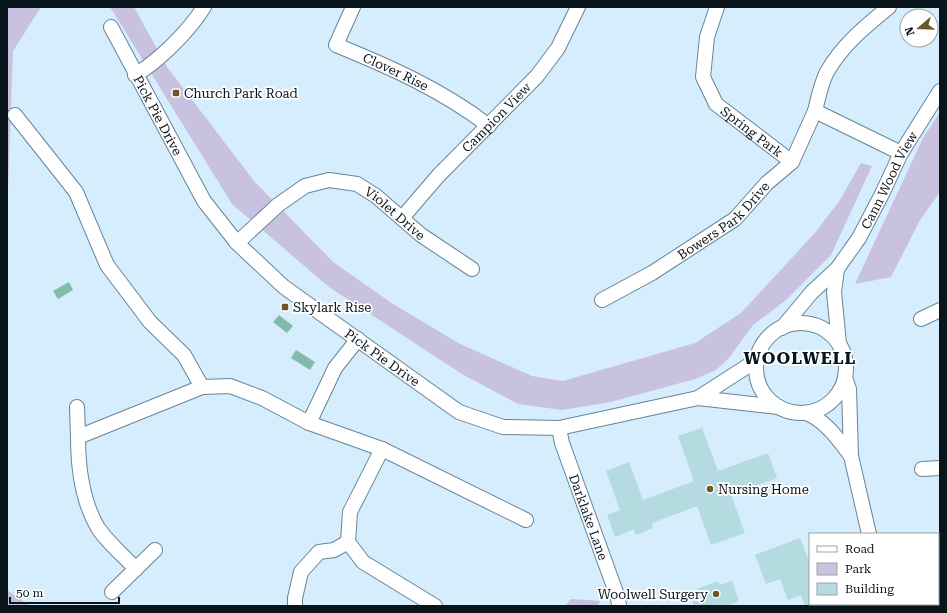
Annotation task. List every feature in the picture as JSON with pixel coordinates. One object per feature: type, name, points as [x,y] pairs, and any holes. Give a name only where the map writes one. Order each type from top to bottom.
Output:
[{"type":"street","points":[[135,75],[153,64],[167,51],[204,7]]},
{"type":"street","name":"Clover Rise","points":[[353,7],[336,45],[413,78],[464,107],[489,126]]},
{"type":"street","name":"Campion View","points":[[402,218],[438,176],[537,76],[558,48],[578,7]]},
{"type":"street","name":"Spring Park","points":[[717,7],[707,37],[703,77],[716,104],[792,162]]},
{"type":"street","name":"Bowers Park Drive","points":[[602,300],[652,273],[735,219],[767,183],[792,162],[815,111],[826,73],[855,35],[889,7]]},
{"type":"street","name":"Pick Pie Drive","points":[[111,27],[135,75],[204,201],[237,243],[284,287],[459,412],[503,427],[559,428],[698,398],[779,407]]},
{"type":"street","name":"Cann Wood View","points":[[782,328],[812,292],[837,269],[859,238],[901,153],[940,91]]},
{"type":"street","points":[[815,111],[901,153]]},
{"type":"street","points":[[15,115],[76,192],[107,265],[150,322],[184,355],[202,387]]},
{"type":"street","name":"Violet Drive","points":[[237,243],[278,205],[305,186],[329,180],[357,184],[376,196],[421,236],[472,269]]},
{"type":"street","name":"Cann Wood View","points":[[837,269],[834,292],[839,344]]},
{"type":"street","points":[[922,319],[940,310]]},
{"type":"street","points":[[851,456],[834,434],[815,416],[806,413],[792,412],[779,407],[768,399],[760,387],[757,374],[757,360],[762,347],[770,336],[782,328],[794,324],[807,324],[819,327],[830,334],[839,344],[845,360],[845,378],[849,389],[851,456],[869,533]]},
{"type":"street","points":[[309,423],[335,368],[358,339]]},
{"type":"street","name":"Pick Pie Drive","points":[[698,398],[757,360]]},
{"type":"street","points":[[806,413],[824,407],[838,395],[845,378]]},
{"type":"street","points":[[78,437],[202,387],[230,386],[262,398],[309,423],[382,449],[526,520]]},
{"type":"street","points":[[77,407],[78,465],[85,498],[98,528],[136,569]]},
{"type":"street","name":"Darklake Lane","points":[[559,428],[562,443],[618,598],[619,606]]},
{"type":"street","points":[[382,449],[350,512],[348,542],[363,562],[435,606]]},
{"type":"street","points":[[922,469],[940,468]]},
{"type":"street","points":[[295,606],[295,598],[301,572],[319,552],[334,550],[348,542]]},
{"type":"street","points":[[112,592],[155,550]]},
{"type":"green space","points":[[7,7],[41,7],[13,51],[7,219]]},
{"type":"green space","points":[[110,7],[134,7],[167,67],[254,181],[333,262],[393,304],[460,344],[532,376],[563,381],[695,343],[741,313],[814,234],[840,200],[861,163],[872,166],[831,255],[786,300],[753,325],[729,358],[716,370],[695,379],[611,402],[562,410],[518,404],[462,374],[329,287],[232,204]]},
{"type":"green space","points":[[940,112],[940,192],[920,220],[891,277],[855,284],[923,138]]},
{"type":"green space","points":[[7,590],[30,606],[7,606]]},
{"type":"green space","points":[[571,599],[601,601],[597,606],[565,606]]},
{"type":"shaded area","points":[[69,282],[73,290],[58,299],[53,291]]},
{"type":"shaded area","points":[[279,315],[293,326],[287,333],[273,322]]},
{"type":"shaded area","points":[[296,350],[315,362],[310,370],[291,358]]},
{"type":"building","name":"Nursing Home","points":[[702,428],[718,471],[768,453],[777,478],[731,495],[745,533],[711,545],[697,506],[652,523],[653,528],[636,535],[634,529],[615,537],[607,515],[620,510],[606,471],[629,462],[643,500],[694,481],[678,436]]},
{"type":"building","points":[[800,538],[809,560],[810,606],[805,606],[801,595],[788,600],[780,579],[766,584],[755,555]]},
{"type":"building","name":"Woolwell Surgery","points":[[718,581],[719,585],[732,581],[739,601],[726,606],[694,606],[690,596],[699,593],[697,589]]},
{"type":"place","name":"Church Park Road","points":[[176,93]]},
{"type":"place","name":"Skylark Rise","points":[[285,307]]},
{"type":"place","name":"Nursing Home","points":[[710,489]]},
{"type":"place","name":"Woolwell Surgery","points":[[716,594]]},
{"type":"district","name":"WOOLWELL","points":[[800,358]]}]
